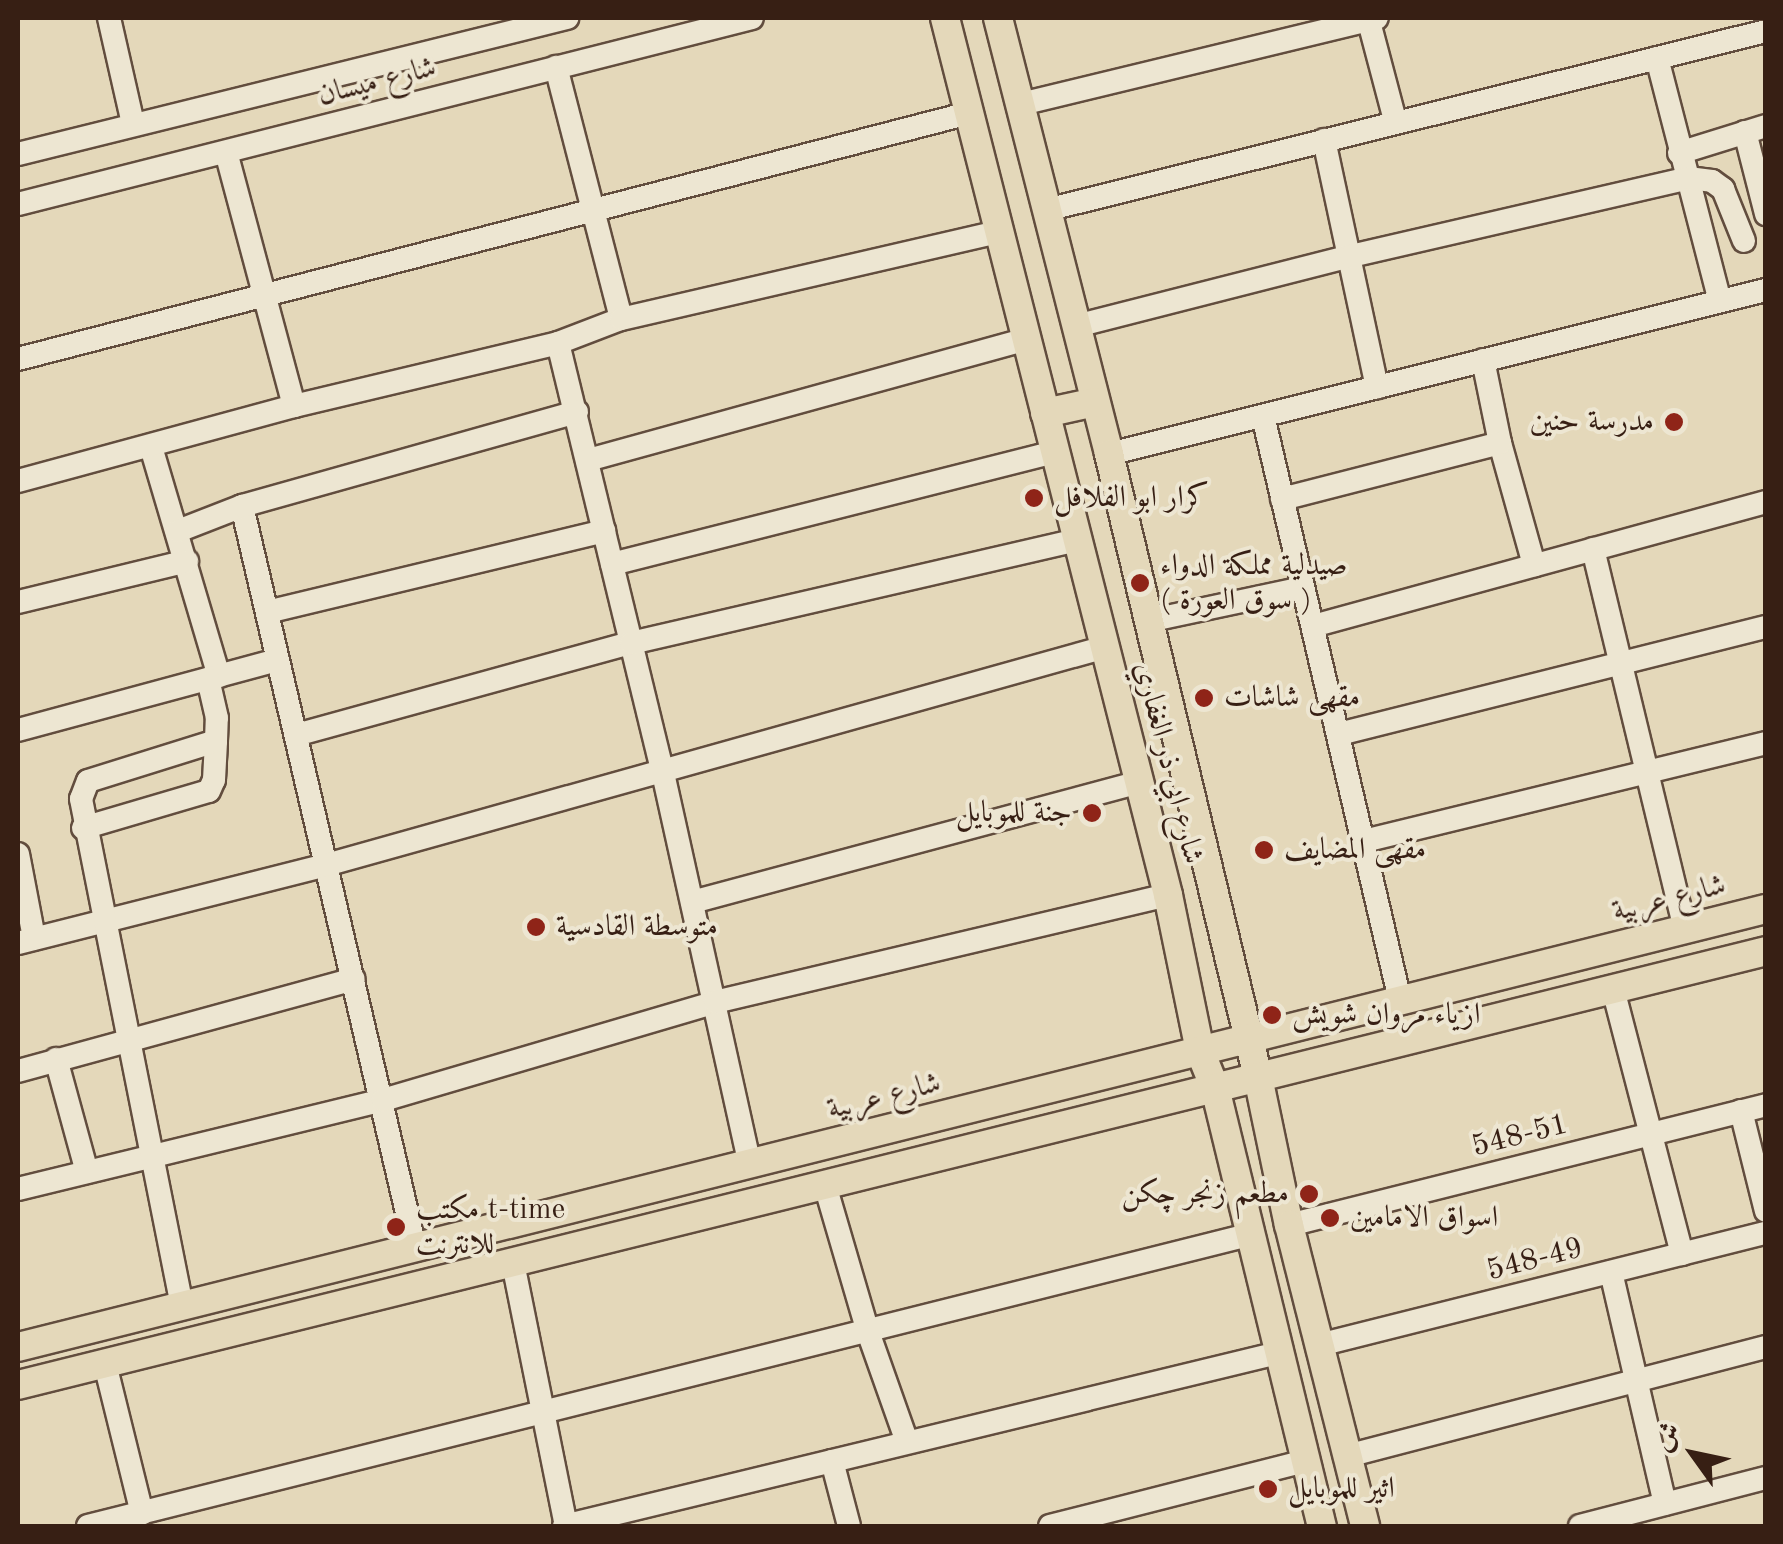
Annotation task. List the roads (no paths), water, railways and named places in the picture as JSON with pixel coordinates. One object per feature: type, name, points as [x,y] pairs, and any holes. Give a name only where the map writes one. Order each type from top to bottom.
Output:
[{"type":"main road","name":"شارع ابي ذر الغفاري","points":[[945,18],[1168,895],[1200,1051],[1215,1088],[1322,1526]]},
{"type":"main road","name":"شارع ابي ذر الغفاري","points":[[998,18],[1109,454],[1258,1077],[1288,1224],[1365,1526]]},
{"type":"main road","points":[[1045,413],[1096,402]]},
{"type":"main road","name":"شارع عربية","points":[[18,1346],[1766,909]]},
{"type":"main road","points":[[18,1385],[1766,951]]},
{"type":"street","points":[[109,18],[132,124]]},
{"type":"street","name":"شارع ميسان","points":[[18,154],[476,28],[567,18]]},
{"type":"street","name":"شارع ميسان","points":[[18,204],[752,18]]},
{"type":"street","points":[[1021,104],[1371,18],[1396,120]]},
{"type":"street","points":[[1046,210],[1766,31]]},
{"type":"street","points":[[1657,58],[1720,301]]},
{"type":"street","points":[[556,66],[622,319]]},
{"type":"street","points":[[18,359],[969,113]]},
{"type":"street","points":[[1679,152],[1755,129],[1766,214]]},
{"type":"street","points":[[1324,140],[1377,387]]},
{"type":"street","points":[[226,152],[294,406]]},
{"type":"street","points":[[1076,326],[1350,256],[1688,178],[1712,180],[1724,189],[1744,242]]},
{"type":"street","points":[[18,481],[294,406],[558,343],[622,319],[999,232]]},
{"type":"street","points":[[1109,454],[1766,290]]},
{"type":"street","points":[[588,460],[1026,338]]},
{"type":"street","points":[[558,343],[663,773],[750,1164]]},
{"type":"street","points":[[1483,360],[1500,443],[1534,566]]},
{"type":"street","points":[[178,531],[242,506],[576,412]]},
{"type":"street","points":[[1263,416],[1400,1000]]},
{"type":"street","points":[[1282,499],[1500,443]]},
{"type":"street","points":[[83,828],[209,792],[214,780],[217,718],[213,677],[187,560],[151,447]]},
{"type":"street","points":[[612,564],[1055,452]]},
{"type":"street","points":[[1313,626],[1766,502]]},
{"type":"street","points":[[242,506],[415,1248]]},
{"type":"street","points":[[267,612],[604,531]]},
{"type":"street","points":[[296,735],[630,643],[1077,540]]},
{"type":"street","points":[[1592,550],[1684,929]]},
{"type":"street","points":[[18,602],[187,560]]},
{"type":"street","points":[[1148,621],[1303,588]]},
{"type":"street","points":[[1339,734],[1766,627]]},
{"type":"street","points":[[18,854],[26,941],[663,773],[1105,646]]},
{"type":"street","points":[[18,730],[278,660]]},
{"type":"street","points":[[182,1306],[80,799],[88,781],[216,742]]},
{"type":"street","points":[[1364,841],[1766,743]]},
{"type":"street","points":[[692,902],[1139,782]]},
{"type":"street","points":[[18,1189],[383,1100],[715,1002],[1168,895]]},
{"type":"street","points":[[18,1071],[126,1038],[354,979]]},
{"type":"street","points":[[1614,989],[1682,1254]]},
{"type":"street","points":[[56,1060],[87,1172]]},
{"type":"street","name":"548-51","points":[[1288,1224],[1766,1105]]},
{"type":"street","points":[[1741,1111],[1766,1211]]},
{"type":"street","points":[[825,1185],[867,1329],[908,1442]]},
{"type":"street","name":"548-49","points":[[1319,1345],[1766,1233]]},
{"type":"street","points":[[88,1526],[152,1516],[544,1411],[1248,1235]]},
{"type":"street","points":[[512,1263],[565,1526],[1278,1353]]},
{"type":"street","points":[[1610,1272],[1664,1504]]},
{"type":"street","points":[[1347,1456],[1766,1347]]},
{"type":"street","points":[[104,1364],[152,1516]]},
{"type":"street","points":[[832,1461],[849,1526]]},
{"type":"street","points":[[1050,1526],[1305,1461]]},
{"type":"street","points":[[1580,1526],[1766,1478]]},
{"type":"place","name":"مدرسة حنين","points":[[1674,422]]},
{"type":"place","name":"كرار ابو الفلافل","points":[[1034,498]]},
{"type":"place","name":"صيدلية مملكة الدواء ( سوق العورة )","points":[[1140,583]]},
{"type":"place","name":"مقهى شاشات","points":[[1204,698]]},
{"type":"place","name":"جنة للموبايل","points":[[1092,813]]},
{"type":"place","name":"مقهى المضايف","points":[[1264,850]]},
{"type":"place","name":"متوسطة القادسية","points":[[536,927]]},
{"type":"place","name":"ازياء مروان شويش","points":[[1272,1015]]},
{"type":"place","name":"مطعم زنجر چكن","points":[[1309,1194]]},
{"type":"place","name":"اسواق الامامين","points":[[1330,1218]]},
{"type":"place","name":"مكتب t-time للانترنت","points":[[396,1227]]},
{"type":"place","name":"اثير للموبايل","points":[[1268,1489]]}]
